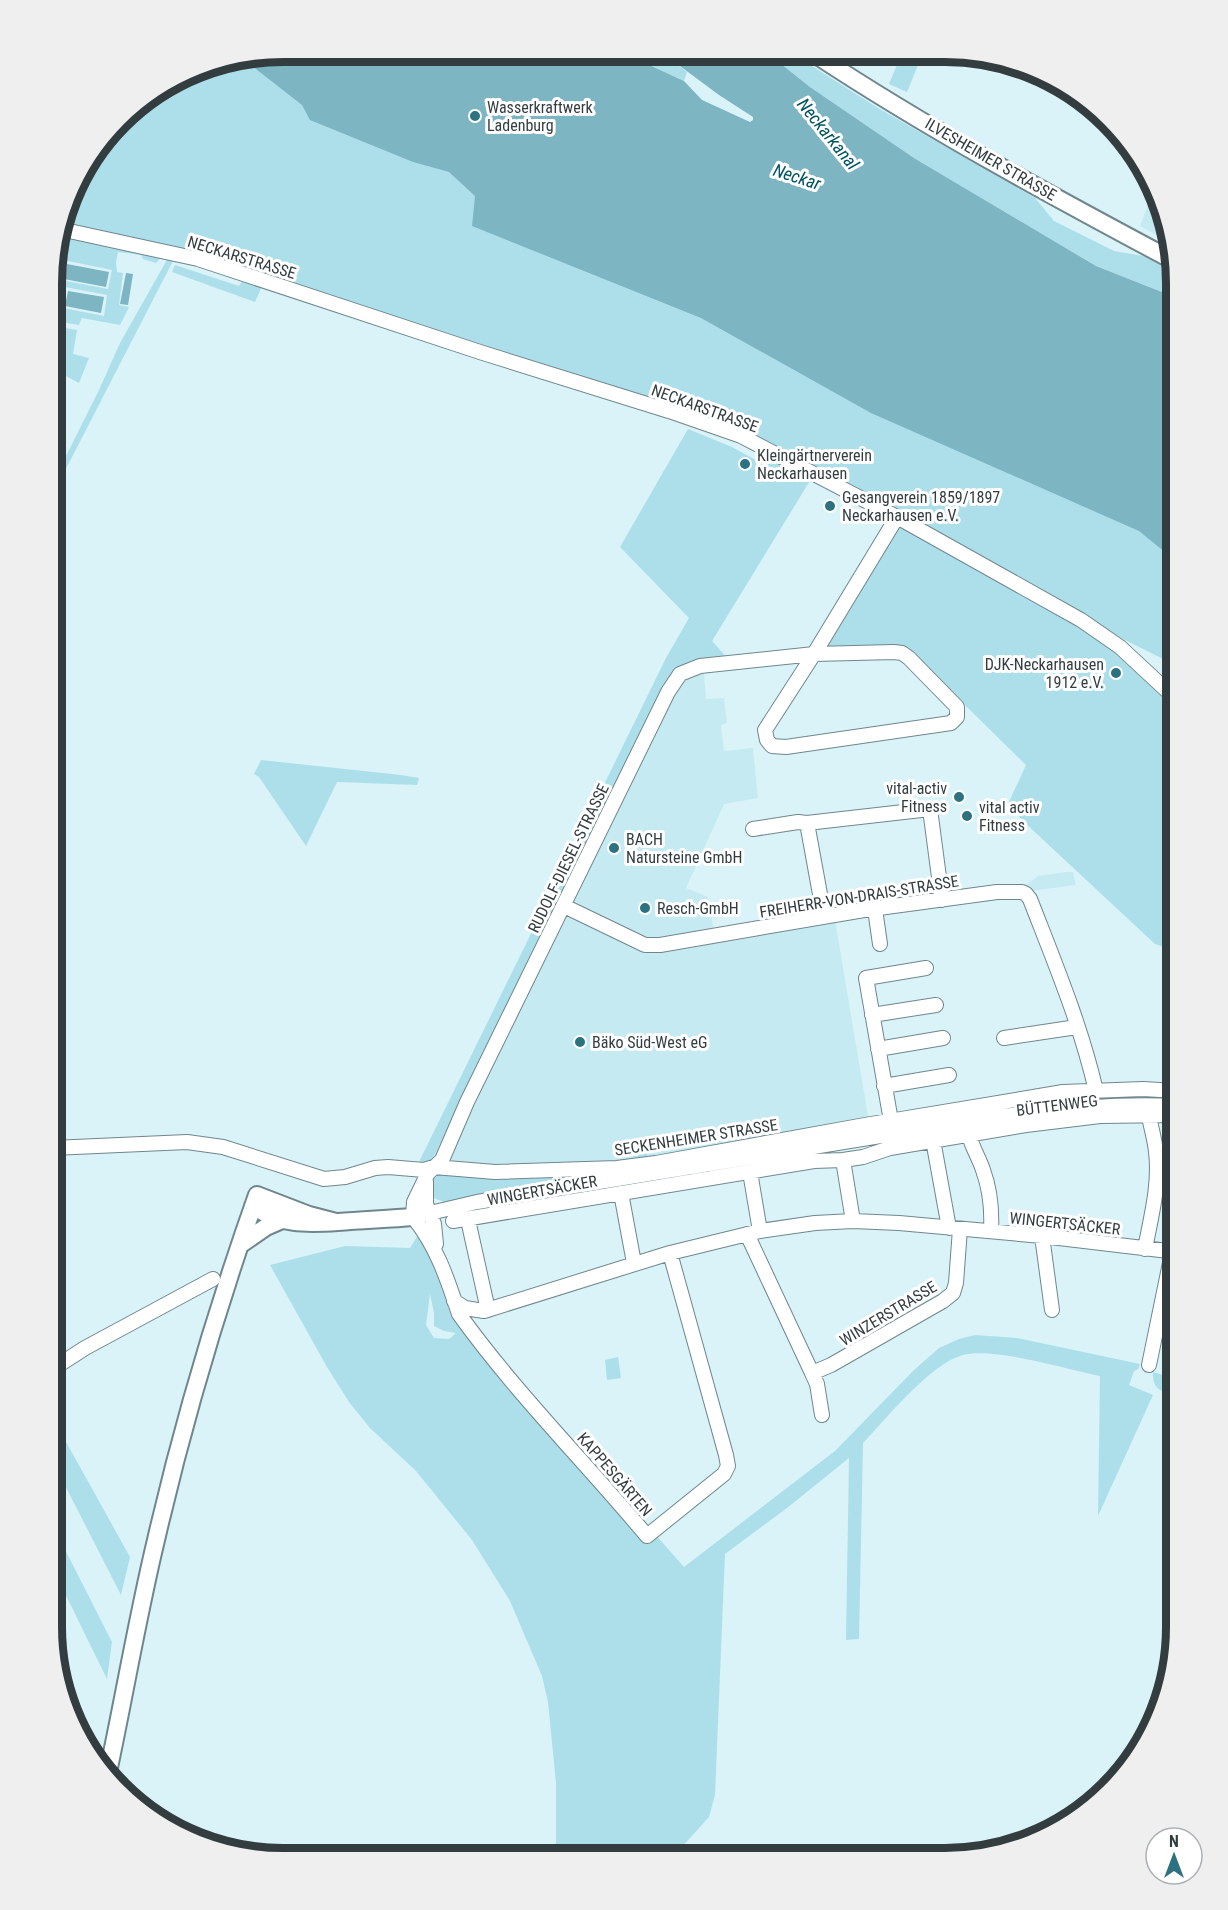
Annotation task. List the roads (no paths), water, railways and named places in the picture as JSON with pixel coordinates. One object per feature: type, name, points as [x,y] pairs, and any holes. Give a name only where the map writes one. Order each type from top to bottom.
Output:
[{"type":"main road","name":"ILVESHEIMER STRASSE","points":[[828,62],[859,83],[980,154],[1165,256]]},
{"type":"main road","points":[[255,1201],[266,1215],[309,1224],[413,1217]]},
{"type":"main road","points":[[255,1201],[336,1222]]},
{"type":"main road","points":[[109,1765],[139,1613],[172,1473],[200,1372],[255,1201]]},
{"type":"main road","points":[[240,1245],[266,1227],[282,1220]]},
{"type":"street","name":"NECKARSTRASSE","points":[[68,232],[198,259],[741,436],[897,518],[1081,620],[1120,647],[1166,690]]},
{"type":"street","points":[[814,654],[897,518]]},
{"type":"street","name":"RUDOLF-DIESEL-STRASSE","points":[[413,1217],[414,1202],[429,1173],[441,1160],[467,1102],[668,692],[680,674],[700,666],[814,654],[902,653],[951,699],[957,707],[957,717],[951,723],[786,747],[772,746],[767,740],[765,730],[814,654]]},
{"type":"street","points":[[753,830],[798,822],[807,824],[930,809],[942,900]]},
{"type":"street","points":[[807,824],[824,916]]},
{"type":"street","name":"FREIHERR-VON-DRAIS-STRASSE","points":[[564,906],[645,945],[660,945],[824,916],[997,892],[1016,891],[1026,894],[1045,938],[1089,1058],[1096,1090]]},
{"type":"street","points":[[875,909],[880,944]]},
{"type":"street","points":[[891,1121],[866,978],[926,968]]},
{"type":"street","points":[[872,1016],[936,1005]]},
{"type":"street","points":[[1004,1038],[1077,1027]]},
{"type":"street","points":[[878,1049],[943,1038]]},
{"type":"street","points":[[885,1086],[949,1075]]},
{"type":"street","name":"SECKENHEIMER STRASSE","points":[[61,1148],[187,1142],[207,1144],[240,1151],[324,1179],[388,1167],[424,1170],[434,1167],[495,1172],[617,1168],[1063,1092],[1166,1090]]},
{"type":"street","points":[[413,1217],[525,1194],[997,1117],[1111,1105],[1166,1106]]},
{"type":"street","name":"BÜTTENWEG","points":[[933,1140],[1100,1116],[1166,1115]]},
{"type":"street","points":[[1145,1249],[1155,1193],[1156,1172],[1156,1152],[1149,1116]]},
{"type":"street","points":[[969,1135],[972,1147],[984,1171],[992,1214],[991,1232]]},
{"type":"street","points":[[933,1140],[955,1228]]},
{"type":"street","name":"WINGERTSÄCKER","points":[[453,1221],[814,1161],[863,1157],[890,1148],[933,1140]]},
{"type":"street","points":[[843,1160],[853,1221]]},
{"type":"street","points":[[750,1172],[754,1233],[817,1384],[822,1415]]},
{"type":"street","points":[[426,1179],[426,1204],[430,1213]]},
{"type":"street","name":"WINGERTSÄCKER","points":[[621,1193],[634,1263]]},
{"type":"street","name":"KAPPESGÄRTEN","points":[[430,1213],[434,1224],[437,1252]]},
{"type":"street","name":"KAPPESGÄRTEN","points":[[413,1217],[437,1252],[459,1314],[476,1337],[647,1536],[724,1474],[728,1466],[669,1252]]},
{"type":"street","name":"WINGERTSÄCKER","points":[[468,1220],[486,1311]]},
{"type":"street","name":"WINGERTSÄCKER","points":[[476,1337],[477,1324],[486,1311],[669,1252],[754,1233],[815,1223],[853,1221],[955,1228],[1042,1236],[1166,1252]]},
{"type":"street","name":"WINZERSTRASSE","points":[[812,1373],[851,1354],[944,1301],[953,1293],[956,1282],[955,1228]]},
{"type":"street","points":[[1042,1236],[1052,1310]]},
{"type":"street","points":[[61,1364],[85,1348],[213,1279]]},
{"type":"street","points":[[1149,1365],[1166,1289]]},
{"type":"street","points":[[454,1301],[465,1308],[486,1311]]},
{"type":"water","points":[[268,62],[643,62],[684,81],[702,100],[750,122],[753,117],[674,62],[779,62],[810,87],[914,158],[1096,266],[1166,294],[1166,553],[1139,531],[871,413],[701,318],[472,226],[475,196],[449,172],[413,162],[310,120],[302,105],[249,64]]},
{"type":"water","points":[[67,264],[109,272],[106,287],[64,279]]},
{"type":"water","points":[[126,273],[133,274],[128,305],[120,304]]},
{"type":"water","points":[[68,291],[104,297],[101,313],[65,306]]},
{"type":"place","name":"Wasserkraftwerk Ladenburg","points":[[475,116]]},
{"type":"place","name":"Kleingärtnerverein Neckarhausen","points":[[745,464]]},
{"type":"place","name":"Gesangverein 1859/1897 Neckarhausen e.V.","points":[[830,506]]},
{"type":"place","name":"DJK-Neckarhausen 1912 e.V.","points":[[1116,673]]},
{"type":"place","name":"vital-activ Fitness","points":[[959,797]]},
{"type":"place","name":"vital activ Fitness","points":[[967,816]]},
{"type":"place","name":"BACH Natursteine GmbH","points":[[614,848]]},
{"type":"place","name":"Resch-GmbH","points":[[645,908]]},
{"type":"place","name":"Bäko Süd-West eG","points":[[580,1042]]},
{"type":"water label","name":"Neckarkanal","points":[[828,134]]},
{"type":"water label","name":"Neckar","points":[[797,177]]}]
